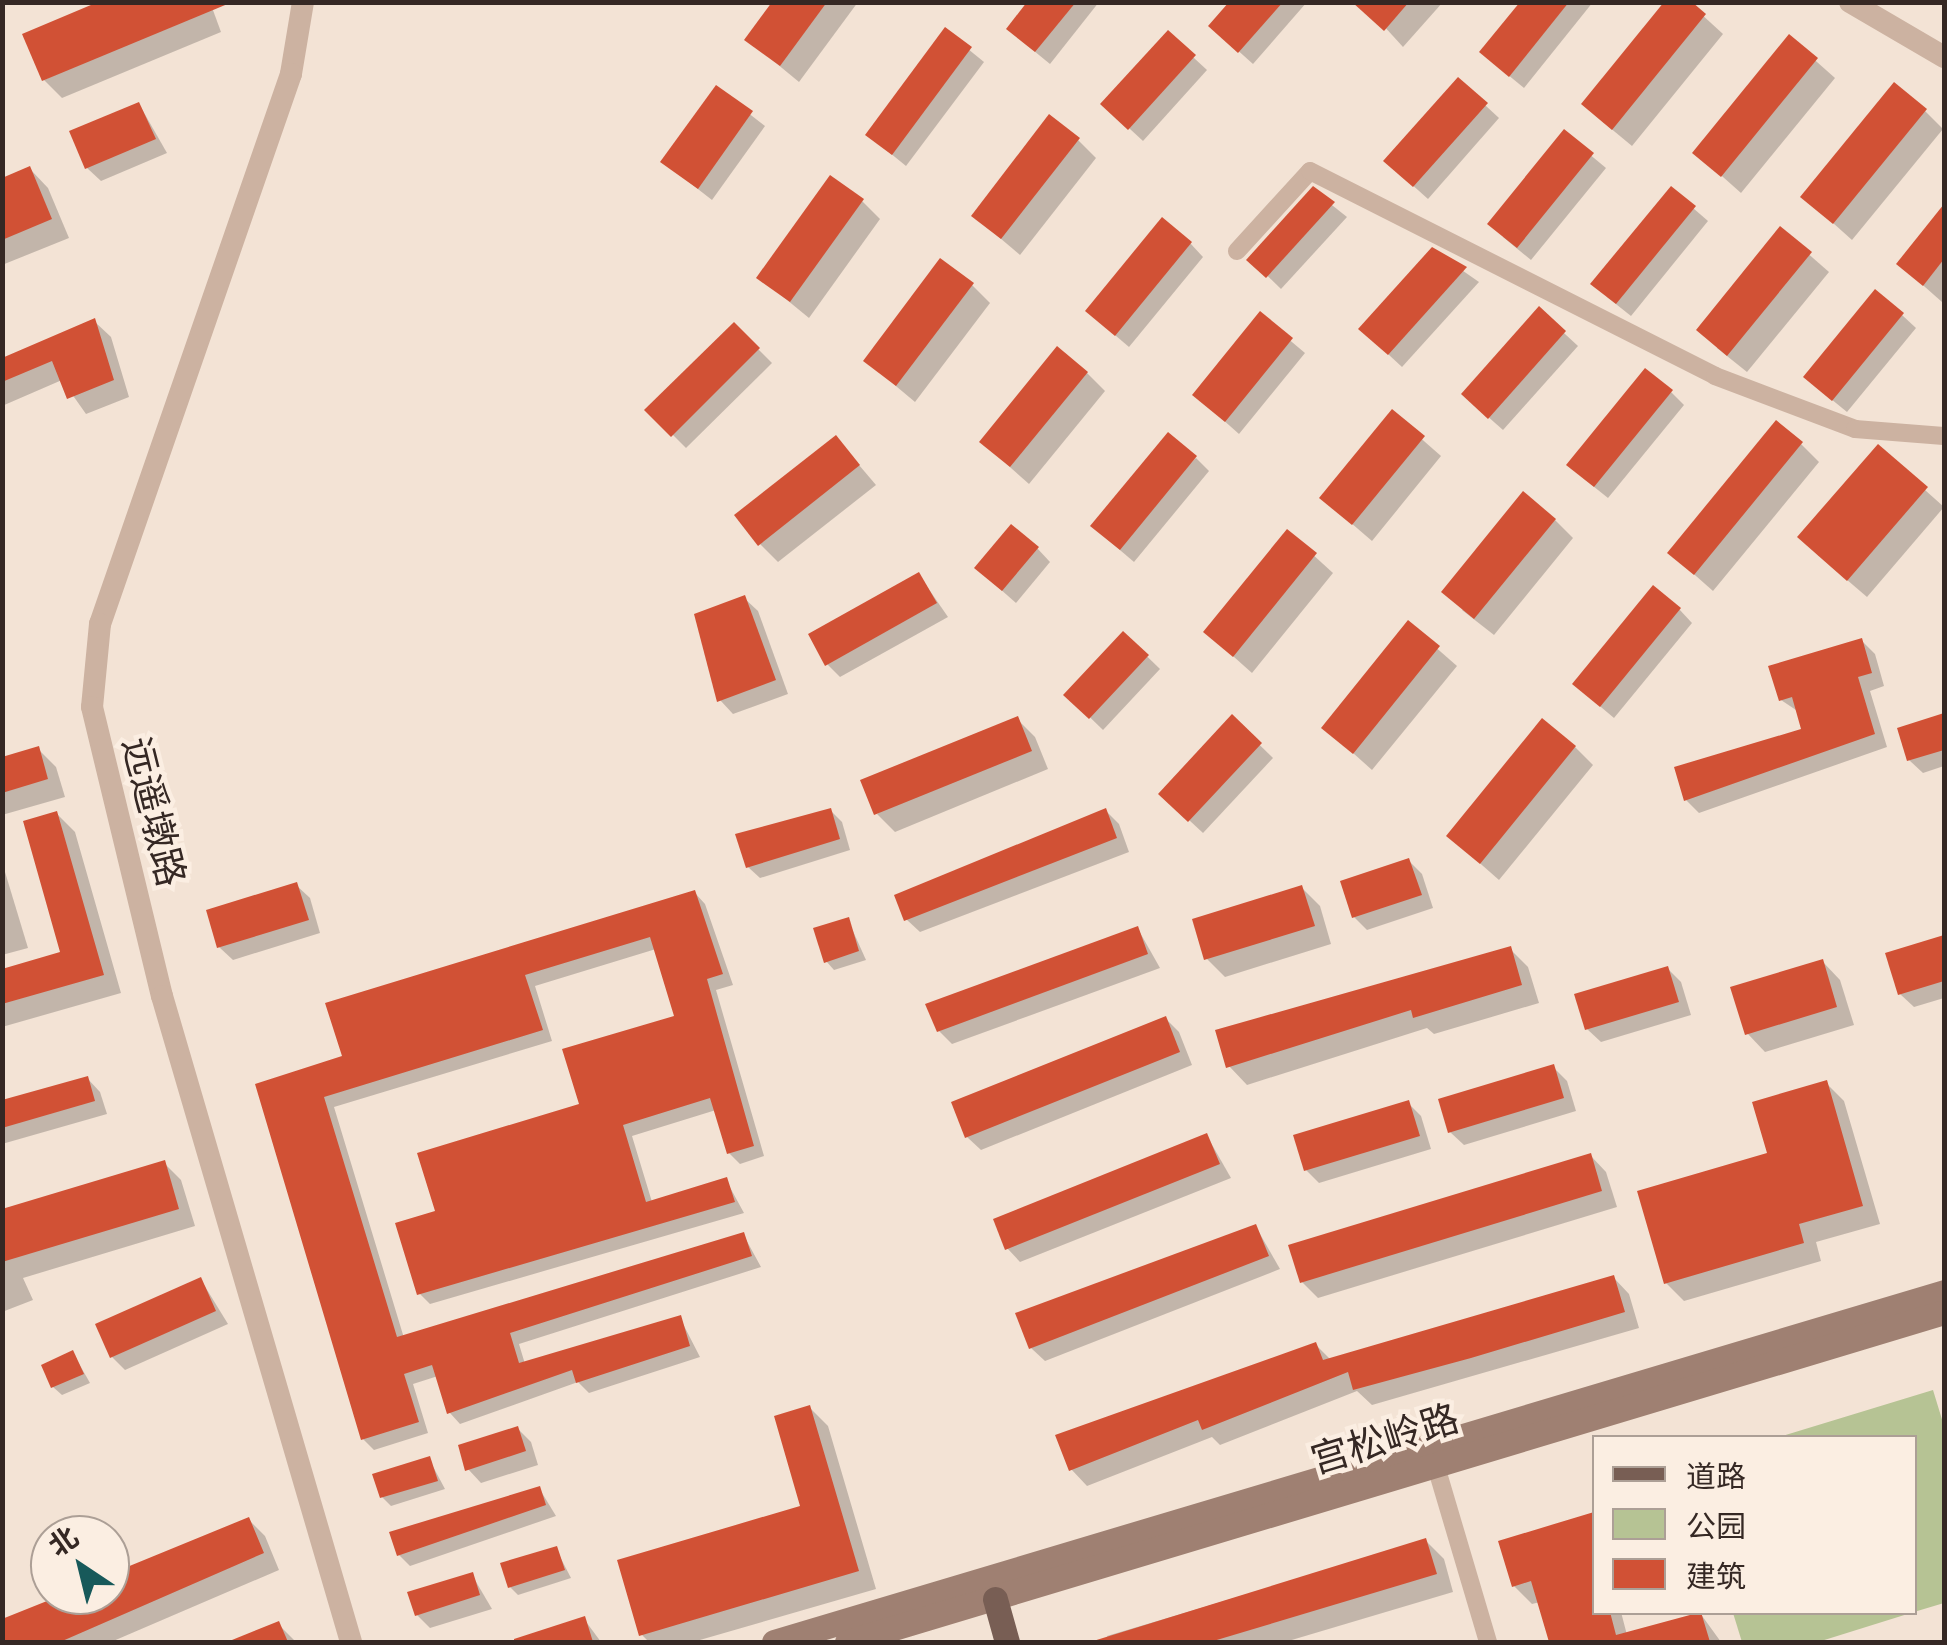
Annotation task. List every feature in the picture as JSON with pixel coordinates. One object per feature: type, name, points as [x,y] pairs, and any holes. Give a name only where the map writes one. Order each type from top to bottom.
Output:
[{"type":"main road","points":[[774,1642],[1944,1292]]},
{"type":"main road","name":"宫松岭路","points":[[847,1642],[903,1635],[994,1598],[1944,1312]]},
{"type":"main road","points":[[994,1598],[1007,1642]]},
{"type":"street","name":"远遥墩路","points":[[304,2],[291,74],[100,624],[92,707],[162,996],[351,1642]]},
{"type":"street","points":[[1850,2],[1944,57]]},
{"type":"street","points":[[1237,251],[1310,171],[1715,376],[1855,429],[1944,436]]},
{"type":"street","points":[[1436,1463],[1488,1642]]},
{"type":"green space","points":[[1933,1390],[1944,1426],[1944,1603],[1917,1611],[1917,1435],[1786,1435]]},
{"type":"green space","points":[[1734,1615],[1904,1615],[1818,1642],[1742,1642]]},
{"type":"building","points":[[98,2],[230,3],[42,81],[22,34]]},
{"type":"building","points":[[772,2],[827,2],[780,66],[744,40]]},
{"type":"building","points":[[1027,2],[1076,2],[1035,52],[1006,29]]},
{"type":"building","points":[[1229,2],[1283,2],[1238,53],[1208,26]]},
{"type":"building","points":[[1352,2],[1409,2],[1384,31]]},
{"type":"building","points":[[1520,2],[1569,2],[1509,77],[1479,52]]},
{"type":"building","points":[[1664,2],[1692,2],[1706,14],[1612,130],[1581,104]]},
{"type":"building","points":[[945,27],[972,47],[892,155],[865,135]]},
{"type":"building","points":[[1168,30],[1196,55],[1128,130],[1100,104]]},
{"type":"building","points":[[1789,34],[1818,58],[1721,177],[1692,153]]},
{"type":"building","points":[[1458,77],[1488,103],[1413,187],[1383,161]]},
{"type":"building","points":[[1894,82],[1927,109],[1833,224],[1800,197]]},
{"type":"building","points":[[716,85],[753,111],[698,189],[660,162]]},
{"type":"building","points":[[139,102],[156,139],[85,169],[69,131]]},
{"type":"building","points":[[1049,114],[1080,138],[1001,239],[971,216]]},
{"type":"building","points":[[1564,129],[1594,153],[1517,248],[1487,224]]},
{"type":"building","points":[[30,166],[52,219],[2,240],[2,178]]},
{"type":"building","points":[[830,175],[864,199],[790,302],[756,278]]},
{"type":"building","points":[[1313,186],[1335,202],[1266,278],[1246,260]]},
{"type":"building","points":[[1671,186],[1696,206],[1616,304],[1590,284]]},
{"type":"building","points":[[1944,204],[1944,259],[1923,286],[1896,264]]},
{"type":"building","points":[[1162,217],[1192,242],[1115,336],[1085,311]]},
{"type":"building","points":[[1780,226],[1812,252],[1727,356],[1696,330]]},
{"type":"building","points":[[1432,247],[1467,267],[1388,355],[1358,329]]},
{"type":"building","points":[[940,258],[974,283],[896,386],[863,361]]},
{"type":"building","points":[[1875,289],[1904,313],[1832,401],[1803,377]]},
{"type":"building","points":[[1539,306],[1566,331],[1488,419],[1461,394]]},
{"type":"building","points":[[1260,311],[1293,338],[1225,422],[1192,395]]},
{"type":"building","points":[[95,318],[114,380],[67,399],[52,361],[2,382],[2,358]]},
{"type":"building","points":[[734,322],[760,348],[671,437],[644,410]]},
{"type":"building","points":[[1057,346],[1088,372],[1010,467],[979,442]]},
{"type":"building","points":[[1645,368],[1673,390],[1594,487],[1566,465]]},
{"type":"building","points":[[1392,409],[1425,436],[1352,525],[1319,498]]},
{"type":"building","points":[[1776,420],[1803,442],[1694,575],[1667,553]]},
{"type":"building","points":[[1168,432],[1197,456],[1120,550],[1090,526]]},
{"type":"building","points":[[836,435],[860,465],[758,546],[734,515]]},
{"type":"building","points":[[1878,444],[1928,487],[1847,581],[1797,537]]},
{"type":"building","points":[[1523,491],[1556,519],[1474,619],[1441,592]]},
{"type":"building","points":[[1011,524],[1039,547],[1002,591],[974,568]]},
{"type":"building","points":[[1287,529],[1317,553],[1233,657],[1203,632]]},
{"type":"building","points":[[919,572],[937,603],[825,666],[808,634]]},
{"type":"building","points":[[1653,585],[1681,608],[1600,707],[1572,684]]},
{"type":"building","points":[[745,595],[776,680],[717,702],[694,614]]},
{"type":"building","points":[[1408,620],[1440,646],[1353,754],[1321,728]]},
{"type":"building","points":[[1123,631],[1149,655],[1089,719],[1063,695]]},
{"type":"building","points":[[1862,638],[1872,673],[1858,677],[1875,734],[1684,801],[1674,767],[1801,729],[1792,697],[1779,701],[1768,666]]},
{"type":"building","points":[[1944,713],[1944,750],[1907,761],[1897,728]]},
{"type":"building","points":[[1232,714],[1262,743],[1188,822],[1158,794]]},
{"type":"building","points":[[1018,716],[1032,751],[874,815],[860,780]]},
{"type":"building","points":[[1542,718],[1576,746],[1480,864],[1446,836]]},
{"type":"building","points":[[39,746],[48,779],[2,793],[2,757]]},
{"type":"building","points":[[831,808],[840,839],[746,868],[735,834]]},
{"type":"building","points":[[1106,808],[1117,838],[904,921],[894,895]]},
{"type":"building","points":[[57,811],[104,975],[2,1004],[2,969],[60,952],[23,821]]},
{"type":"building","points":[[1409,858],[1422,895],[1352,918],[1340,881]]},
{"type":"building","points":[[297,882],[309,920],[217,948],[206,910]]},
{"type":"building","points":[[1302,885],[1315,926],[1204,960],[1192,919]]},
{"type":"building","points":[[695,890],[723,974],[707,979],[754,1146],[727,1154],[710,1098],[623,1125],[646,1202],[727,1177],[735,1202],[417,1295],[395,1223],[435,1211],[417,1153],[579,1104],[562,1049],[674,1016],[650,937],[525,975],[543,1030],[324,1097],[397,1337],[744,1232],[752,1256],[510,1333],[519,1363],[681,1315],[690,1346],[576,1383],[572,1370],[447,1414],[432,1365],[404,1374],[419,1422],[361,1440],[255,1084],[342,1056],[325,1003]]},
{"type":"building","points":[[849,917],[859,951],[824,963],[813,928]]},
{"type":"building","points":[[1138,926],[1148,954],[937,1032],[925,1004]]},
{"type":"building","points":[[1944,935],[1944,981],[1898,995],[1885,953]]},
{"type":"building","points":[[1511,946],[1522,985],[1413,1018],[1411,1010],[1226,1068],[1215,1030]]},
{"type":"building","points":[[1823,959],[1837,1007],[1745,1035],[1730,987]]},
{"type":"building","points":[[1668,966],[1679,1002],[1585,1030],[1574,994]]},
{"type":"building","points":[[1166,1016],[1180,1052],[965,1138],[951,1102]]},
{"type":"building","points":[[1554,1064],[1564,1098],[1448,1133],[1438,1099]]},
{"type":"building","points":[[88,1076],[95,1101],[2,1128],[2,1100]]},
{"type":"building","points":[[1827,1080],[1863,1206],[1799,1224],[1804,1243],[1664,1284],[1637,1191],[1767,1153],[1752,1102]]},
{"type":"building","points":[[1409,1100],[1420,1136],[1304,1171],[1293,1135]]},
{"type":"building","points":[[1207,1133],[1220,1164],[1005,1250],[993,1219]]},
{"type":"building","points":[[1591,1153],[1602,1191],[1300,1283],[1288,1245]]},
{"type":"building","points":[[165,1160],[179,1209],[2,1262],[2,1209]]},
{"type":"building","points":[[1256,1224],[1269,1256],[1029,1349],[1015,1313]]},
{"type":"building","points":[[1614,1275],[1625,1312],[1471,1358],[1353,1390],[1348,1372],[1202,1430],[1198,1420],[1069,1471],[1055,1435],[1316,1342],[1323,1360]]},
{"type":"building","points":[[201,1277],[216,1311],[110,1358],[95,1324]]},
{"type":"building","points":[[73,1350],[84,1374],[51,1388],[41,1365]]},
{"type":"building","points":[[810,1405],[859,1571],[639,1636],[617,1560],[800,1506],[774,1416]]},
{"type":"building","points":[[518,1426],[526,1451],[465,1471],[458,1445]]},
{"type":"building","points":[[430,1456],[438,1481],[380,1498],[372,1474]]},
{"type":"building","points":[[540,1486],[546,1505],[397,1556],[389,1532]]},
{"type":"building","points":[[1592,1513],[1592,1615],[1611,1615],[1616,1635],[1702,1615],[1710,1642],[1549,1642],[1531,1581],[1512,1587],[1498,1541]]},
{"type":"building","points":[[249,1517],[264,1553],[130,1611],[130,1566]]},
{"type":"building","points":[[1426,1538],[1437,1574],[1210,1642],[1090,1642]]},
{"type":"building","points":[[557,1546],[565,1570],[508,1588],[500,1563]]},
{"type":"building","points":[[473,1572],[480,1595],[415,1616],[407,1592]]},
{"type":"building","points":[[30,1608],[30,1615],[122,1615],[60,1642],[2,1642],[2,1619]]},
{"type":"building","points":[[585,1616],[593,1642],[514,1642],[514,1639]]},
{"type":"building","points":[[279,1621],[288,1642],[227,1642]]}]
